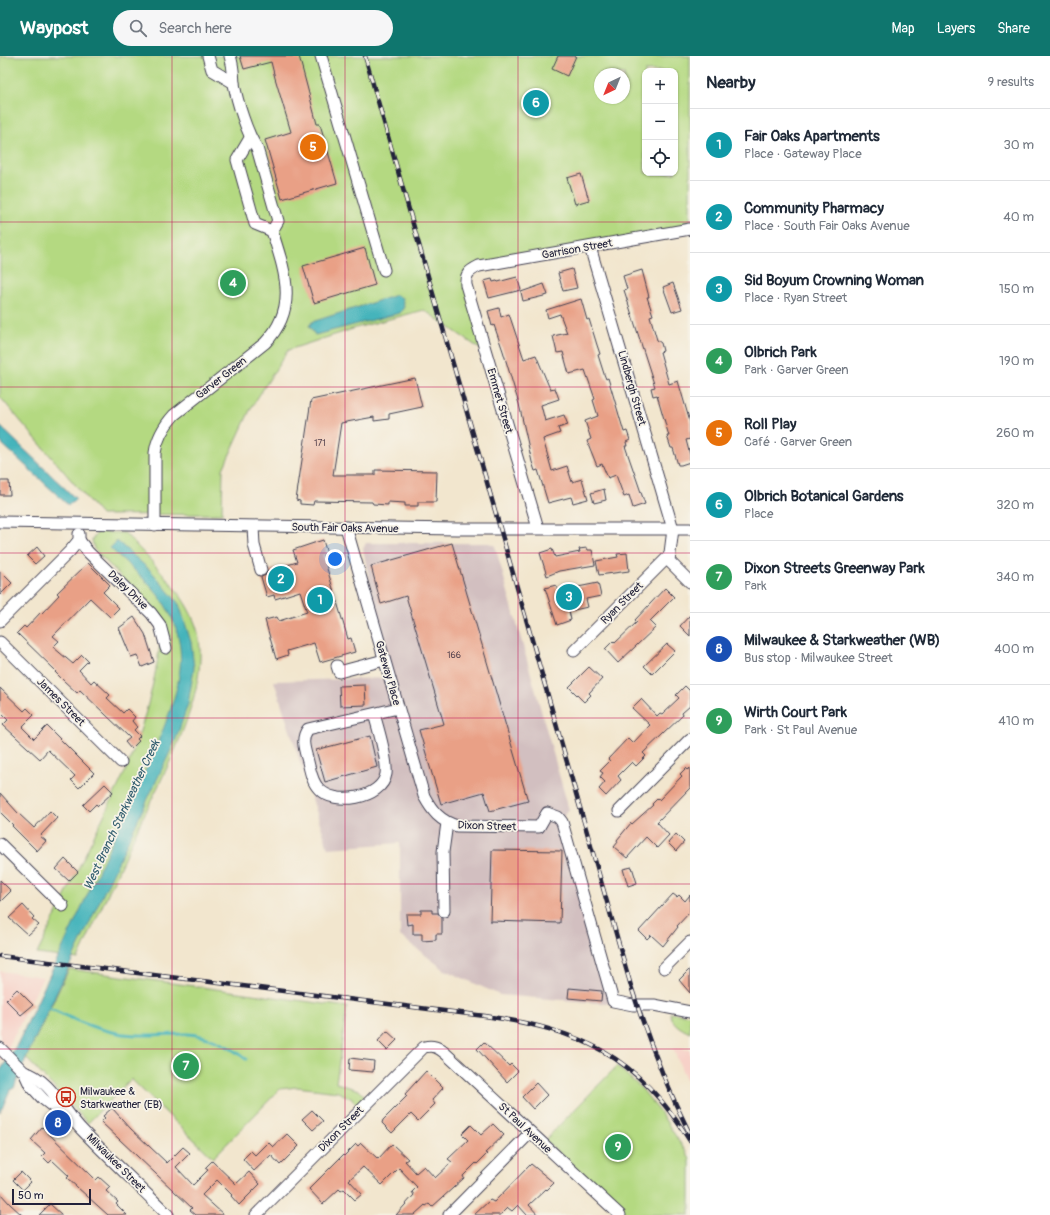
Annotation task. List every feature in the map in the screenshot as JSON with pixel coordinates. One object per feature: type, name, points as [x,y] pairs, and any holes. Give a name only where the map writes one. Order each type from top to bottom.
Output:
[{"type":"street","points":[[208,56],[212,70],[234,83]]},
{"type":"street","name":"Garver Green","points":[[155,525],[155,452],[156,444],[163,429],[174,415],[272,336],[282,320],[287,301],[287,291],[275,226],[257,148],[250,138],[234,83],[234,70],[230,56]]},
{"type":"street","points":[[321,56],[384,270]]},
{"type":"street","points":[[250,138],[237,160],[255,224],[275,226]]},
{"type":"street","name":"Garrison Street","points":[[467,274],[469,271],[479,266],[690,229]]},
{"type":"street","name":"Lindbergh Street","points":[[590,247],[673,529]]},
{"type":"street","name":"Emmet Street","points":[[467,274],[466,285],[538,528]]},
{"type":"street","name":"South Fair Oaks Avenue","points":[[0,522],[253,527],[690,529]]},
{"type":"street","points":[[0,621],[70,551],[79,540],[80,524]]},
{"type":"street","points":[[253,527],[254,545],[260,570]]},
{"type":"street","name":"Gateway Place","points":[[346,527],[424,796],[437,816]]},
{"type":"street","points":[[673,529],[669,561],[690,582]]},
{"type":"street","name":"Daley Drive","points":[[79,540],[88,552],[151,613],[160,625],[166,648]]},
{"type":"street","name":"Ryan Street","points":[[574,651],[669,556]]},
{"type":"street","name":"James Street","points":[[0,642],[121,762]]},
{"type":"street","points":[[337,666],[339,672],[384,660]]},
{"type":"street","points":[[374,714],[385,762],[386,774],[380,785],[371,792],[352,797],[336,798],[326,795],[314,783],[304,749],[304,733],[308,729],[398,708]]},
{"type":"street","points":[[619,811],[690,739]]},
{"type":"street","name":"Dixon Street","points":[[437,816],[447,823],[457,826],[539,827],[547,813],[558,817],[562,822],[613,1001],[633,1005],[654,1005],[690,1012]]},
{"type":"street","points":[[444,911],[443,852],[447,823]]},
{"type":"street","points":[[0,844],[63,906]]},
{"type":"street","points":[[664,968],[690,942]]},
{"type":"street","name":"Dixon Street","points":[[256,1215],[424,1047],[428,1046]]},
{"type":"street","name":"St Paul Avenue","points":[[428,1046],[438,1047],[445,1053],[620,1215]]},
{"type":"street","name":"Milwaukee Street","points":[[3,1051],[24,1072],[30,1085],[43,1099],[80,1128],[168,1215]]},
{"type":"street","points":[[449,1215],[530,1133]]},
{"type":"shaded area","points":[[366,543],[489,543],[495,546],[569,810],[559,822],[612,1004],[500,995],[445,970],[400,936],[400,843],[328,848],[274,681],[390,678],[363,549]]},
{"type":"shaded area","points":[[0,971],[43,977],[0,1064]]},
{"type":"shaded area","points":[[673,1048],[690,1050],[690,1090]]},
{"type":"green space","points":[[0,56],[690,56],[690,229],[479,266],[467,274],[486,353],[424,310],[359,327],[288,350],[251,408],[223,469],[222,514],[101,515],[0,397]]},
{"type":"green space","points":[[97,533],[125,533],[165,576],[183,600],[190,613],[196,626],[200,649],[198,675],[193,702],[184,729],[78,959],[37,954],[125,772],[147,709],[160,644],[171,640],[161,618],[94,549],[92,540]]},
{"type":"green space","points":[[69,969],[347,1007],[336,1083],[359,1090],[365,1096],[357,1105],[351,1098],[338,1092],[297,1087],[280,1089],[213,1158],[131,1079],[88,1123],[26,1058]]},
{"type":"green space","points":[[670,1013],[690,1015],[690,1033],[674,1023]]},
{"type":"green space","points":[[617,1066],[642,1089],[660,1112],[690,1158],[690,1215],[626,1215],[545,1140]]},
{"type":"water","points":[[396,295],[402,298],[404,307],[400,313],[315,335],[309,326],[312,322]]},
{"type":"water","points":[[0,426],[76,499],[68,505],[0,442]]},
{"type":"water","points":[[117,541],[151,571],[179,604],[191,642],[194,668],[188,704],[176,739],[26,1058],[14,1088],[10,1090],[0,1113],[0,1071],[18,1043],[155,750],[177,688],[180,668],[180,649],[176,630],[168,610],[154,590],[110,548]]},
{"type":"building","points":[[240,56],[299,56],[317,124],[320,124],[337,183],[282,199],[265,140],[291,132],[271,62],[244,69]]},
{"type":"building","points":[[558,56],[576,56],[567,76],[552,69]]},
{"type":"building","points":[[581,174],[589,200],[575,204],[567,178]]},
{"type":"building","points":[[365,248],[375,285],[314,303],[303,266]]},
{"type":"building","points":[[572,269],[577,288],[563,291],[558,273]]},
{"type":"building","points":[[642,270],[649,297],[647,297],[653,315],[650,316],[657,340],[661,343],[663,351],[660,352],[669,384],[678,381],[690,422],[690,439],[686,440],[690,455],[690,462],[681,465],[678,465],[673,448],[671,448],[657,395],[653,396],[651,388],[655,387],[624,290],[627,289],[623,276]]},
{"type":"building","points":[[517,277],[521,290],[489,298],[484,281],[492,279],[493,282],[498,282]]},
{"type":"building","points":[[673,283],[682,309],[672,312],[663,287]]},
{"type":"building","points":[[544,284],[548,295],[523,301],[521,292]]},
{"type":"building","points":[[581,299],[587,320],[589,319],[600,354],[598,355],[606,379],[608,378],[624,432],[627,431],[630,440],[626,442],[627,446],[625,446],[645,504],[633,508],[629,495],[624,497],[616,475],[608,478],[602,464],[597,466],[587,441],[591,439],[585,421],[598,416],[593,400],[595,399],[585,370],[569,374],[563,352],[557,353],[553,336],[567,333],[560,314],[548,318],[546,310]]},
{"type":"building","points":[[499,308],[501,317],[509,314],[524,359],[536,355],[550,389],[555,388],[559,399],[541,405],[545,421],[564,415],[568,425],[558,428],[560,433],[543,439],[552,471],[567,466],[572,482],[582,479],[588,499],[573,503],[571,497],[548,503],[538,470],[535,471],[532,462],[519,404],[503,351],[494,325],[492,326],[488,311]]},
{"type":"building","points":[[415,378],[422,407],[389,414],[389,419],[374,421],[374,417],[341,423],[333,475],[375,475],[375,470],[437,471],[436,502],[418,502],[418,506],[405,506],[405,503],[388,502],[388,505],[373,504],[372,502],[314,501],[313,505],[300,504],[300,501],[296,500],[311,400]]},
{"type":"building","points":[[0,481],[9,481],[10,495],[0,495]]},
{"type":"building","points":[[604,489],[606,500],[594,503],[591,493]]},
{"type":"building","points":[[323,540],[327,554],[323,555],[348,639],[351,638],[355,652],[320,662],[314,643],[287,651],[288,655],[276,659],[265,620],[277,617],[279,621],[307,612],[300,591],[275,599],[274,595],[267,597],[261,577],[266,575],[268,571],[297,562],[293,550]]},
{"type":"building","points":[[452,543],[528,801],[490,811],[484,792],[441,804],[419,730],[444,724],[406,596],[381,604],[371,566]]},
{"type":"building","points":[[37,547],[44,556],[35,564],[27,556]]},
{"type":"building","points":[[587,548],[588,550],[592,550],[595,565],[559,571],[547,576],[540,553],[552,549],[555,557],[580,552],[579,549]]},
{"type":"building","points":[[627,553],[629,571],[599,575],[596,561],[618,557],[617,554]]},
{"type":"building","points":[[88,563],[110,585],[103,592],[119,608],[110,617],[90,598],[53,636],[59,641],[53,647],[73,664],[82,655],[88,661],[79,670],[91,683],[94,680],[110,695],[107,698],[123,713],[127,709],[135,717],[132,721],[137,727],[134,730],[140,736],[137,739],[139,741],[131,749],[125,742],[130,738],[80,690],[77,693],[63,680],[55,672],[56,671],[17,633],[24,626],[26,628],[41,612],[42,613],[59,595],[57,593]]},
{"type":"building","points":[[0,571],[12,583],[0,595]]},
{"type":"building","points":[[598,583],[601,596],[586,599],[588,607],[569,611],[571,620],[557,625],[545,588],[556,585],[558,591]]},
{"type":"building","points":[[665,588],[674,597],[650,621],[656,627],[618,663],[605,649],[613,641],[615,643],[637,622],[635,620]]},
{"type":"building","points":[[690,615],[690,636],[680,626]]},
{"type":"building","points":[[134,617],[145,634],[154,662],[142,667],[137,655],[131,657],[119,628]]},
{"type":"building","points":[[667,644],[675,651],[652,674],[644,666]]},
{"type":"building","points":[[589,667],[602,679],[589,693],[591,695],[584,702],[569,687]]},
{"type":"building","points":[[365,685],[366,705],[340,706],[339,686]]},
{"type":"building","points":[[685,686],[690,691],[690,706],[682,713],[683,715],[643,753],[646,756],[636,766],[632,762],[618,776],[621,780],[606,796],[599,789],[605,782],[600,777],[603,773],[600,771],[610,761],[608,759],[628,738],[633,743],[650,725],[632,708],[641,699],[657,716],[660,713],[662,714],[679,698],[676,695]]},
{"type":"building","points":[[0,688],[24,711],[27,708],[34,715],[22,727],[34,739],[47,726],[94,773],[79,788],[71,780],[75,776],[48,750],[40,759],[3,725],[8,720],[0,712]]},
{"type":"building","points":[[370,736],[377,767],[325,782],[316,750]]},
{"type":"building","points":[[686,768],[688,770],[690,768],[690,788],[657,822],[669,835],[657,848],[646,837],[627,858],[614,847],[618,842],[617,840],[631,823],[632,824],[653,805],[652,804],[658,798],[659,800],[682,776],[680,774]]},
{"type":"building","points":[[105,784],[113,792],[98,806],[96,804],[89,811],[83,805]]},
{"type":"building","points":[[0,793],[34,828],[50,811],[57,818],[40,836],[46,841],[37,851],[0,812]]},
{"type":"building","points":[[676,834],[684,842],[676,851],[668,843]]},
{"type":"building","points":[[492,850],[562,851],[560,923],[490,921]]},
{"type":"building","points":[[65,859],[78,872],[69,881],[56,869]]},
{"type":"building","points":[[632,867],[637,883],[628,886],[623,869]]},
{"type":"building","points":[[0,880],[11,891],[0,902]]},
{"type":"building","points":[[673,894],[677,897],[679,895],[685,901],[690,895],[690,912],[677,926],[678,927],[663,946],[651,935],[647,939],[639,931]]},
{"type":"building","points":[[23,905],[34,917],[32,919],[39,925],[28,935],[9,918]]},
{"type":"building","points":[[421,910],[432,910],[432,913],[438,913],[442,918],[442,934],[436,934],[436,940],[422,941],[422,934],[413,934],[413,924],[407,925],[406,914],[421,914]]},
{"type":"building","points":[[690,969],[690,993],[679,980]]},
{"type":"building","points":[[569,988],[602,991],[601,1001],[568,998]]},
{"type":"building","points":[[17,989],[33,1005],[21,1015],[6,1000]]},
{"type":"building","points":[[387,1031],[397,1040],[387,1050],[378,1041]]},
{"type":"building","points":[[484,1042],[509,1066],[511,1064],[518,1071],[507,1082],[477,1049]]},
{"type":"building","points":[[350,1058],[374,1061],[373,1072],[349,1070]]},
{"type":"building","points":[[426,1071],[443,1088],[432,1100],[435,1104],[418,1121],[411,1114],[392,1133],[382,1123],[383,1120],[407,1096],[405,1094]]},
{"type":"building","points":[[536,1083],[547,1095],[533,1109],[522,1097]]},
{"type":"building","points":[[112,1108],[131,1129],[167,1163],[183,1147],[190,1153],[176,1167],[193,1185],[208,1170],[205,1168],[212,1161],[236,1184],[249,1172],[260,1184],[239,1205],[231,1196],[232,1195],[217,1180],[202,1195],[224,1215],[196,1215],[190,1210],[192,1208],[101,1122],[105,1118],[103,1116]]},
{"type":"building","points":[[312,1110],[323,1121],[313,1130],[302,1119]]},
{"type":"building","points":[[493,1124],[504,1135],[485,1153],[487,1154],[477,1164],[476,1163],[463,1176],[464,1178],[432,1207],[429,1204],[426,1206],[425,1205],[414,1215],[396,1215],[414,1195],[412,1192],[417,1187],[399,1168],[382,1185],[363,1167],[349,1180],[362,1194],[355,1200],[344,1189],[341,1191],[339,1189],[323,1204],[309,1189],[343,1155],[344,1156],[356,1144],[358,1146],[361,1143],[378,1159],[392,1144],[408,1159],[405,1161],[416,1173],[424,1166],[435,1178],[452,1162],[448,1159],[468,1140],[462,1134],[471,1125],[481,1135]]},
{"type":"building","points":[[42,1127],[96,1180],[99,1177],[110,1187],[106,1191],[118,1202],[116,1204],[127,1215],[108,1215],[67,1178],[69,1176],[52,1160],[49,1163],[42,1156],[45,1153],[31,1140]]},
{"type":"building","points":[[287,1134],[299,1146],[280,1165],[271,1155],[254,1171],[243,1159],[251,1151],[255,1155],[268,1142],[273,1147]]},
{"type":"building","points":[[531,1164],[554,1183],[529,1205],[538,1215],[527,1215],[518,1205],[512,1211],[508,1208],[501,1215],[474,1215],[490,1200],[494,1202]]},
{"type":"building","points":[[21,1172],[31,1182],[23,1190],[13,1180]]},
{"type":"building","points":[[0,1193],[10,1204],[22,1215],[0,1215]]},
{"type":"building","points":[[50,1204],[62,1215],[39,1215]]},
{"type":"waterway","points":[[47,1007],[91,1026],[118,1033],[135,1035],[196,1035],[211,1039],[226,1046],[246,1059]]},
{"type":"railway","points":[[365,56],[631,986],[658,1061],[690,1134]]},
{"type":"railway","points":[[0,956],[485,1016],[550,1029],[578,1039],[604,1052],[627,1067],[649,1087],[670,1112],[690,1141]]},
{"type":"place","name":"Olbrich Botanical Gardens","points":[[536,103]]},
{"type":"place","name":"Roll Play","points":[[313,147]]},
{"type":"place","name":"Olbrich Park","points":[[233,283]]},
{"type":"place","name":"Community Pharmacy","points":[[281,579]]},
{"type":"place","name":"Sid Boyum Crowning Woman","points":[[569,597]]},
{"type":"place","name":"Fair Oaks Apartments","points":[[320,600]]},
{"type":"place","name":"Dixon Streets Greenway Park","points":[[186,1066]]},
{"type":"place","name":"Milwaukee & Starkweather (EB)","points":[[66,1097]]},
{"type":"place","name":"Milwaukee & Starkweather (WB)","points":[[58,1123]]},
{"type":"place","name":"Wirth Court Park","points":[[618,1147]]},
{"type":"water label","name":"West Branch Starkweather Creek","points":[[122,815]]}]
